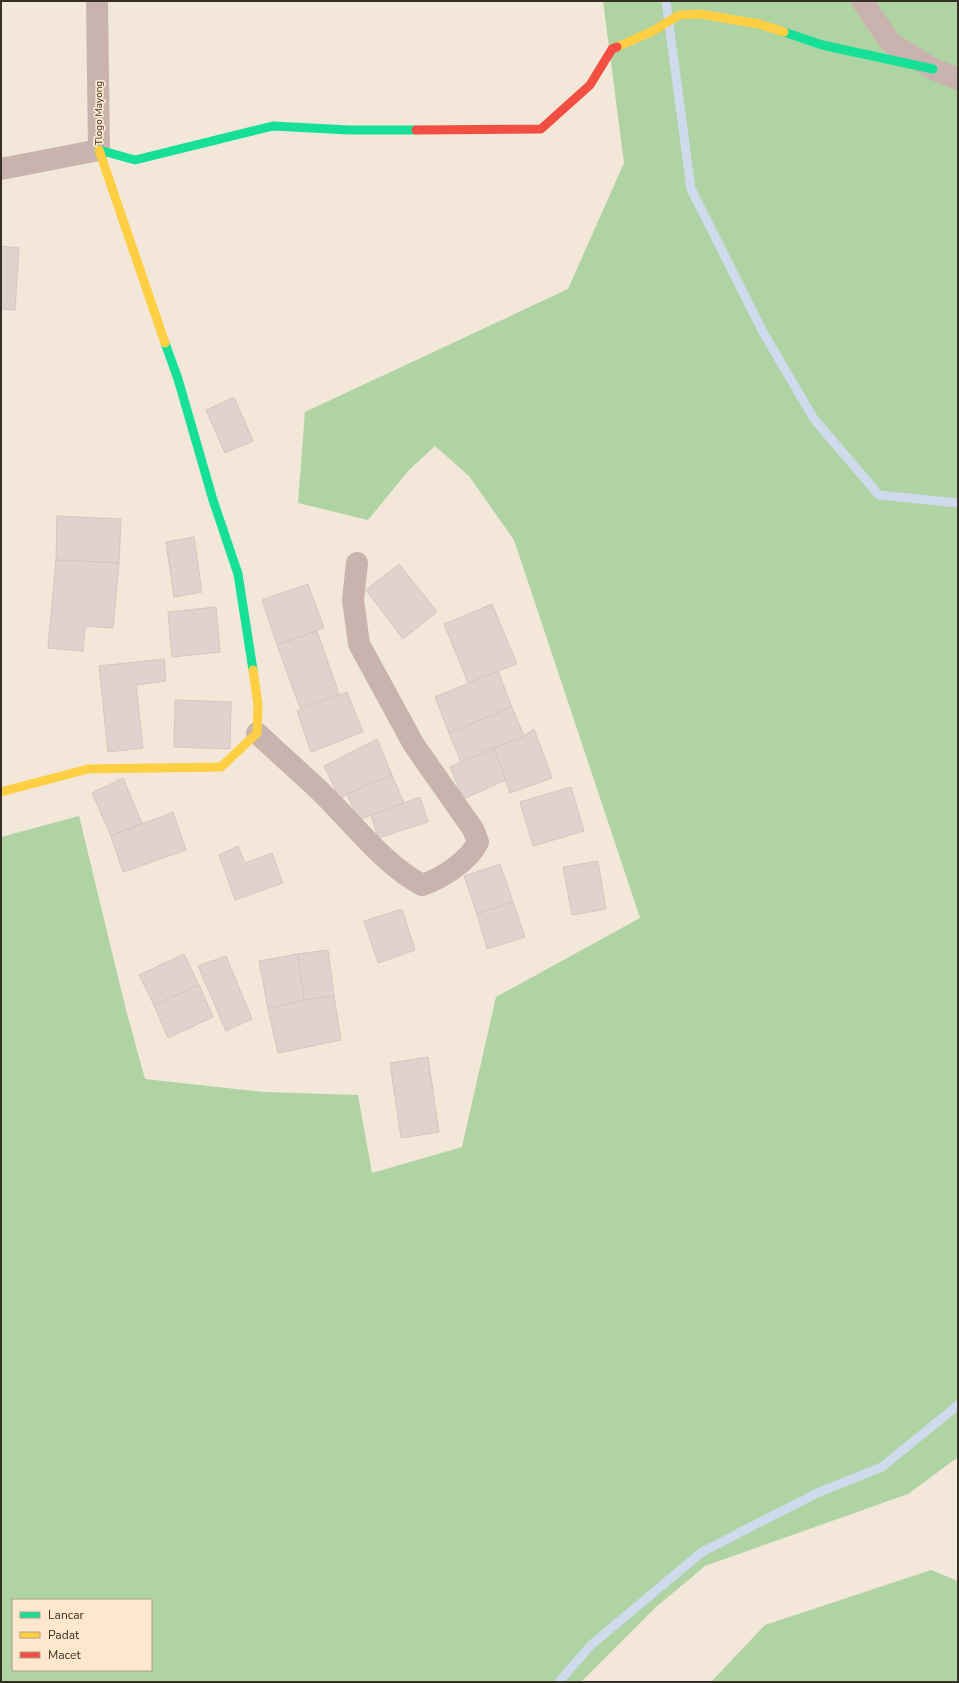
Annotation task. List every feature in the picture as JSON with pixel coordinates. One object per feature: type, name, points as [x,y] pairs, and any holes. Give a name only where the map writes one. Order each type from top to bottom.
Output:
[{"type":"street","name":"Tlogo Mayong","points":[[1,169],[99,150],[98,1]]},
{"type":"street","points":[[862,1],[890,42],[933,69]]},
{"type":"street","points":[[99,150],[135,160],[273,126],[349,130],[541,129],[590,85],[612,49],[653,31],[679,15],[700,14],[759,24],[822,45],[933,69],[958,79]]},
{"type":"street","points":[[1,792],[88,769],[221,766],[257,733],[258,705],[238,574],[213,500],[178,379],[99,150]]},
{"type":"street","points":[[257,733],[322,793],[371,846],[412,880],[422,885],[432,882],[457,865],[474,849],[478,842],[473,829],[414,745],[359,644],[353,600],[357,563]]},
{"type":"green space","points":[[603,1],[958,1],[958,1457],[908,1494],[705,1566],[656,1607],[581,1682],[1,1682],[1,837],[79,816],[126,1010],[145,1079],[264,1092],[358,1095],[372,1173],[462,1147],[496,997],[640,918],[514,540],[469,476],[435,446],[409,470],[368,520],[298,503],[305,412],[568,289],[624,163]]},
{"type":"green space","points":[[931,1570],[958,1581],[958,1682],[711,1682],[765,1625]]},
{"type":"building","points":[[1,246],[19,248],[15,310],[1,309]]},
{"type":"building","points":[[234,397],[253,441],[225,453],[206,410]]},
{"type":"building","points":[[57,516],[121,519],[119,563],[56,560]]},
{"type":"building","points":[[194,537],[202,592],[174,597],[166,542]]},
{"type":"building","points":[[56,560],[119,563],[113,628],[85,626],[83,651],[48,648]]},
{"type":"building","points":[[399,564],[437,612],[403,639],[366,590]]},
{"type":"building","points":[[308,584],[324,628],[277,645],[262,600]]},
{"type":"building","points":[[492,604],[517,664],[468,683],[444,624]]},
{"type":"building","points":[[216,607],[220,652],[172,657],[168,612]]},
{"type":"building","points":[[317,631],[339,694],[300,708],[277,645]]},
{"type":"building","points":[[164,659],[166,681],[136,685],[143,748],[108,752],[99,666]]},
{"type":"building","points":[[498,671],[512,707],[449,733],[435,697]]},
{"type":"building","points":[[347,692],[363,732],[311,752],[297,711]]},
{"type":"building","points":[[175,700],[231,702],[230,749],[174,747]]},
{"type":"building","points":[[512,707],[524,736],[461,762],[449,733]]},
{"type":"building","points":[[534,729],[552,778],[510,793],[494,748],[524,736]]},
{"type":"building","points":[[377,739],[392,775],[347,794],[340,799],[324,766]]},
{"type":"building","points":[[494,748],[506,780],[463,799],[450,767]]},
{"type":"building","points":[[392,775],[404,803],[358,820],[347,794]]},
{"type":"building","points":[[123,778],[142,823],[111,836],[92,793]]},
{"type":"building","points":[[571,787],[584,831],[533,846],[520,802]]},
{"type":"building","points":[[420,797],[428,822],[378,838],[371,815]]},
{"type":"building","points":[[173,812],[186,850],[123,872],[111,836]]},
{"type":"building","points":[[238,846],[245,863],[272,853],[283,883],[235,900],[219,855]]},
{"type":"building","points":[[598,861],[606,909],[572,915],[563,867]]},
{"type":"building","points":[[500,864],[513,902],[477,914],[464,876]]},
{"type":"building","points":[[513,902],[525,937],[487,949],[477,914]]},
{"type":"building","points":[[402,909],[415,950],[378,963],[364,921]]},
{"type":"building","points":[[328,950],[334,996],[304,1000],[298,954]]},
{"type":"building","points":[[184,954],[199,985],[154,1005],[139,975]]},
{"type":"building","points":[[298,954],[304,1000],[268,1009],[259,961]]},
{"type":"building","points":[[226,956],[252,1019],[226,1031],[198,966]]},
{"type":"building","points":[[199,985],[213,1017],[168,1038],[154,1005]]},
{"type":"building","points":[[334,996],[341,1040],[278,1053],[268,1009],[304,1000]]},
{"type":"building","points":[[428,1057],[439,1132],[401,1138],[390,1063]]},
{"type":"waterway","points":[[666,1],[691,189],[763,332],[814,419],[879,495],[958,503]]},
{"type":"waterway","points":[[559,1682],[591,1645],[702,1552],[817,1493],[882,1467],[958,1405]]},
{"type":"traffic: fast","points":[[784,32],[822,45],[933,69]]},
{"type":"traffic: fast","points":[[99,150],[135,160],[273,126],[349,130],[416,130]]},
{"type":"traffic: fast","points":[[165,343],[178,379],[213,500],[238,574],[253,670]]},
{"type":"traffic: slow","points":[[617,47],[653,31],[679,15],[700,14],[759,24],[784,32]]},
{"type":"traffic: slow","points":[[99,150],[165,343]]},
{"type":"traffic: slow","points":[[1,792],[88,769],[221,767],[257,733],[258,705],[253,670]]},
{"type":"traffic: jam","points":[[416,130],[541,129],[590,85],[612,49],[617,47]]}]
